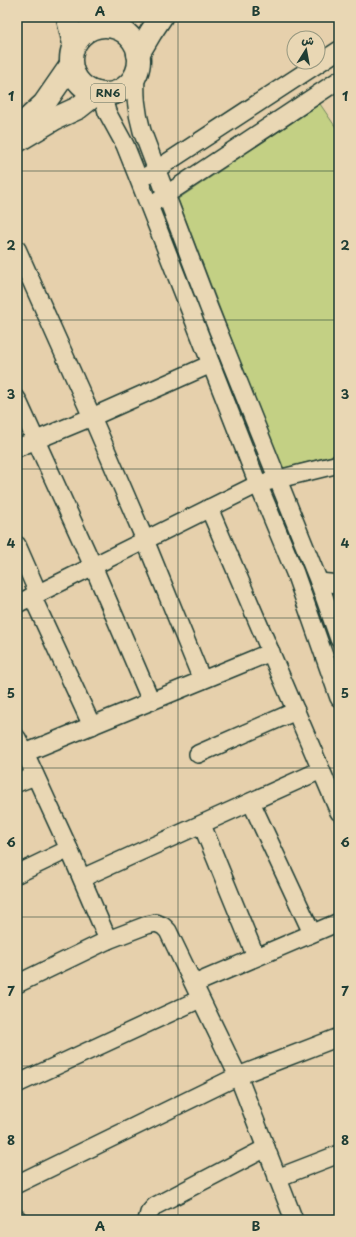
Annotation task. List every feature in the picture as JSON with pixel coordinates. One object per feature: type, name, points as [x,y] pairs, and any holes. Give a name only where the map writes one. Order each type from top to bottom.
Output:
[{"type":"main road","name":"RN6","points":[[73,56],[76,78],[85,87],[100,93],[113,93],[123,89],[131,82],[137,63],[151,32],[161,17]]},
{"type":"main road","points":[[17,129],[44,104],[73,56],[81,36],[90,30],[115,22],[134,43],[137,63]]},
{"type":"main road","name":"RN6","points":[[17,141],[54,119],[78,108],[100,93]]},
{"type":"street","points":[[67,17],[73,56]]},
{"type":"street","points":[[139,180],[157,170],[339,50]]},
{"type":"street","points":[[137,63],[135,100],[142,131],[319,582],[339,639]]},
{"type":"street","points":[[149,205],[339,80]]},
{"type":"street","points":[[100,93],[107,112],[122,140],[139,180],[258,484],[295,573],[339,698]]},
{"type":"street","points":[[17,249],[145,540],[202,680]]},
{"type":"street","points":[[17,448],[92,417],[211,364]]},
{"type":"street","points":[[17,399],[93,566],[151,701]]},
{"type":"street","points":[[17,604],[258,484],[339,464]]},
{"type":"street","points":[[209,508],[339,812]]},
{"type":"street","points":[[17,545],[35,594],[92,726]]},
{"type":"street","points":[[319,582],[339,584]]},
{"type":"street","points":[[108,940],[82,878],[21,745],[92,726],[270,652]]},
{"type":"street","points":[[198,754],[296,711]]},
{"type":"street","points":[[82,878],[321,770]]},
{"type":"street","points":[[17,783],[35,776]]},
{"type":"street","points":[[251,802],[312,934]]},
{"type":"street","points":[[202,825],[256,957]]},
{"type":"street","points":[[17,874],[69,849]]},
{"type":"street","points":[[194,984],[339,922]]},
{"type":"street","points":[[17,984],[108,940],[147,924],[156,923],[163,926],[168,931],[238,1076],[294,1220]]},
{"type":"street","points":[[17,1084],[200,999]]},
{"type":"street","points":[[17,1184],[238,1076],[339,1037]]},
{"type":"street","points":[[148,1220],[149,1213],[155,1206],[266,1148]]},
{"type":"street","points":[[277,1178],[339,1154]]},
{"type":"green space","points":[[320,104],[339,132],[339,454],[281,469],[178,199]]}]
